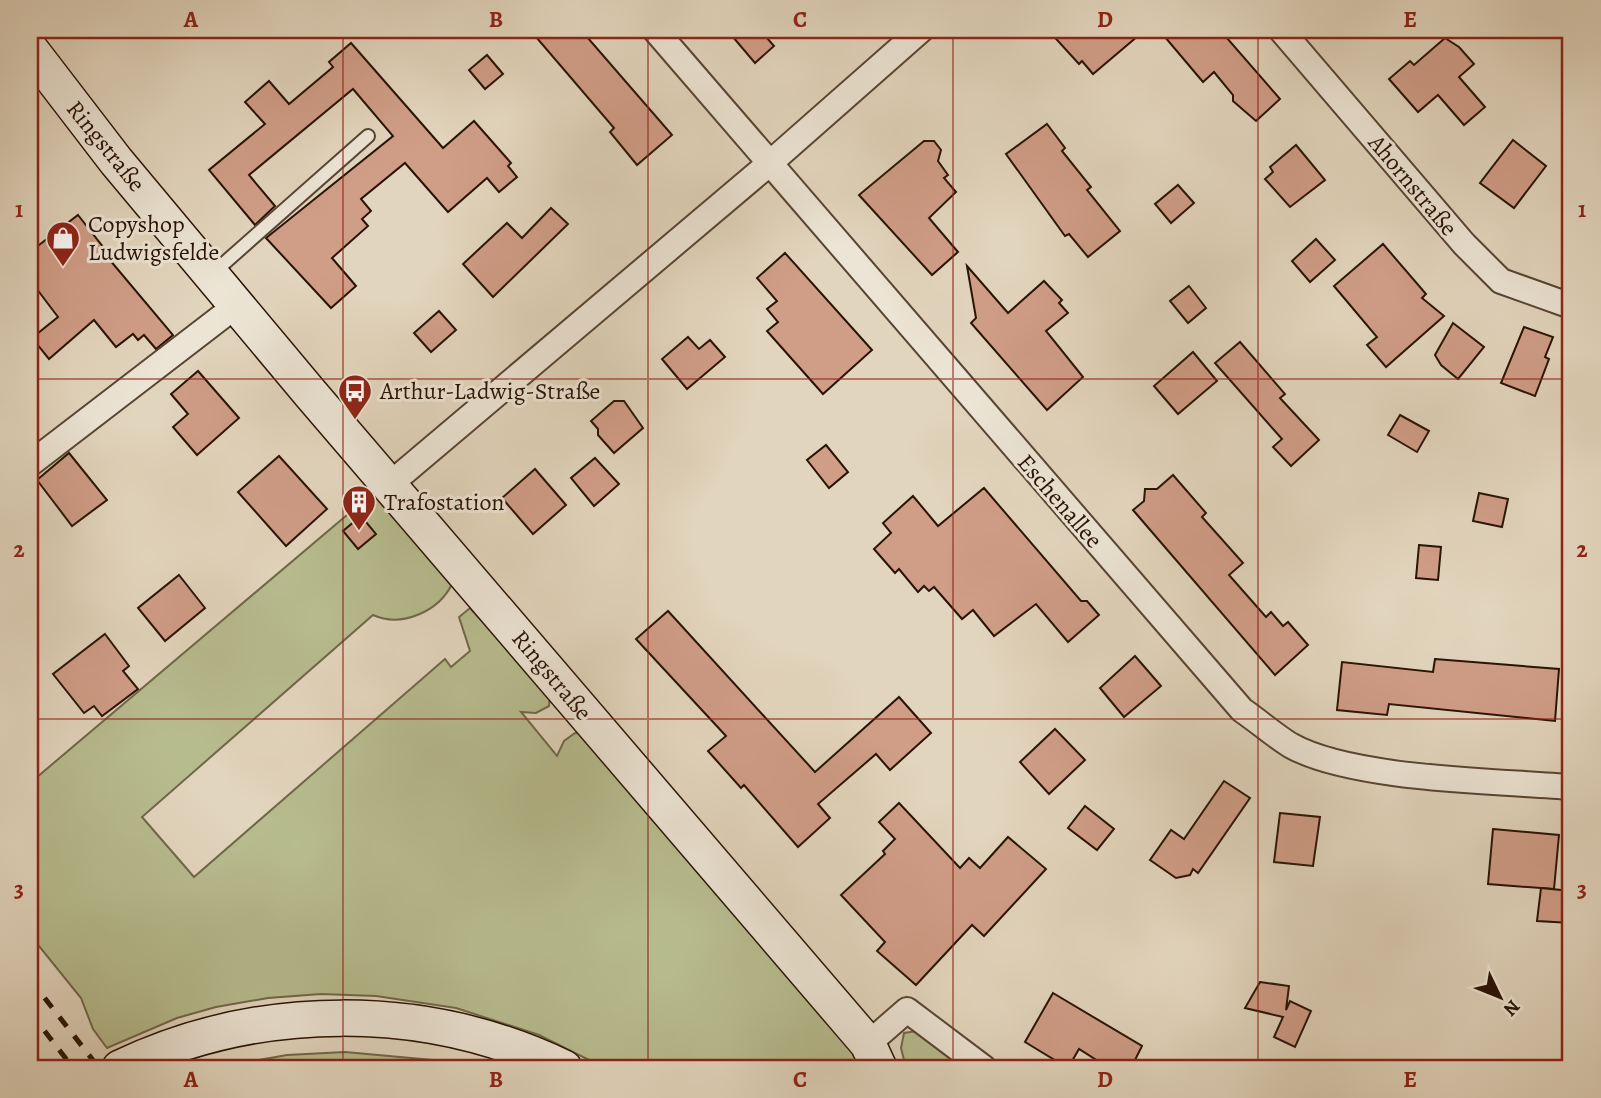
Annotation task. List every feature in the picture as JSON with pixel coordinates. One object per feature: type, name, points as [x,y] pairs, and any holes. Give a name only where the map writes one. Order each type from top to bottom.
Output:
[{"type":"main road","name":"Ringstraße","points":[[30,49],[116,161],[873,1056]]},
{"type":"main road","points":[[120,1068],[179,1042],[244,1028],[306,1018],[367,1018],[428,1025],[491,1040],[564,1068]]},
{"type":"street","name":"Eschenallee","points":[[654,30],[1242,710],[1292,746],[1339,762],[1385,771],[1571,787]]},
{"type":"street","points":[[389,485],[770,163],[921,30]]},
{"type":"street","name":"Ahornstraße","points":[[1281,30],[1464,244],[1501,281],[1571,306]]},
{"type":"street","points":[[30,464],[237,305]]},
{"type":"street","name":"Ringstraße","points":[[873,1056],[907,1010],[984,1068]]},
{"type":"lane","points":[[211,274],[368,136]]},
{"type":"green space","points":[[373,493],[452,584],[446,594],[429,609],[407,618],[384,619],[373,615],[142,817],[194,877],[445,659],[451,667],[470,651],[459,617],[470,608],[481,620],[484,617],[550,695],[549,706],[536,713],[521,712],[557,756],[564,741],[575,733],[584,734],[867,1068],[605,1068],[539,1035],[456,1008],[376,996],[321,994],[268,998],[216,1007],[177,1018],[107,1048],[93,1029],[81,998],[30,935],[30,783]]},
{"type":"green space","points":[[917,1031],[969,1068],[906,1068],[901,1048],[904,1033]]},
{"type":"green space","points":[[345,1052],[433,1060],[467,1068],[214,1068],[287,1055]]},
{"type":"building","points":[[530,30],[581,30],[672,135],[637,165],[610,132],[614,128]]},
{"type":"building","points":[[727,30],[760,30],[774,46],[755,63]]},
{"type":"building","points":[[1048,30],[1145,30],[1093,74],[1082,61],[1079,64]]},
{"type":"building","points":[[1159,30],[1220,30],[1280,99],[1256,121],[1233,101],[1233,95],[1214,72],[1203,82]]},
{"type":"building","points":[[1445,38],[1459,47],[1474,64],[1459,77],[1485,107],[1464,125],[1438,95],[1418,112],[1389,79],[1410,61],[1414,65]]},
{"type":"building","points":[[351,43],[443,148],[474,121],[511,163],[508,166],[517,177],[499,192],[487,178],[448,212],[405,163],[361,199],[371,211],[362,219],[368,226],[332,258],[356,286],[331,308],[266,238],[393,136],[353,89],[249,175],[275,206],[255,225],[209,170],[265,124],[245,102],[269,81],[289,104],[333,67],[329,62]]},
{"type":"building","points":[[487,55],[503,74],[485,89],[469,70]]},
{"type":"building","points":[[1047,124],[1065,148],[1062,151],[1091,187],[1087,190],[1120,231],[1088,257],[1069,234],[1065,236],[1006,154]]},
{"type":"building","points":[[1513,140],[1546,166],[1514,208],[1480,183]]},
{"type":"building","points":[[924,141],[934,141],[941,150],[938,161],[948,175],[944,178],[956,192],[929,218],[958,252],[932,275],[859,195]]},
{"type":"building","points":[[1296,145],[1325,180],[1290,207],[1265,179],[1273,172],[1270,167]]},
{"type":"building","points":[[1178,185],[1194,203],[1171,223],[1155,204]]},
{"type":"building","points":[[551,208],[568,224],[493,297],[463,264],[507,223],[522,238]]},
{"type":"building","points":[[78,215],[111,257],[109,259],[173,335],[156,349],[144,335],[138,340],[133,334],[116,347],[94,320],[49,359],[32,338],[58,317],[30,280],[30,252]]},
{"type":"building","points":[[1316,239],[1335,260],[1310,282],[1292,261]]},
{"type":"building","points":[[1383,244],[1426,294],[1422,298],[1444,316],[1386,367],[1367,345],[1377,337],[1334,286]]},
{"type":"building","points":[[785,253],[872,350],[823,394],[767,331],[778,322],[767,309],[777,301],[757,278]]},
{"type":"building","points":[[967,266],[1008,313],[1044,281],[1062,300],[1059,303],[1068,313],[1046,331],[1083,377],[1047,410],[971,323],[976,318]]},
{"type":"building","points":[[1189,286],[1206,308],[1188,323],[1170,301]]},
{"type":"building","points":[[439,311],[456,330],[431,352],[414,333]]},
{"type":"building","points":[[1453,323],[1484,347],[1458,379],[1441,365],[1435,355]]},
{"type":"building","points":[[1524,327],[1553,337],[1545,357],[1549,359],[1535,396],[1501,383]]},
{"type":"building","points":[[688,337],[699,349],[710,340],[725,357],[687,389],[662,359]]},
{"type":"building","points":[[1240,342],[1285,394],[1280,398],[1319,440],[1291,466],[1273,447],[1282,439],[1215,363]]},
{"type":"building","points":[[1193,352],[1217,381],[1178,414],[1154,386]]},
{"type":"building","points":[[198,371],[239,418],[197,455],[173,427],[188,414],[171,394]]},
{"type":"building","points":[[614,401],[624,401],[643,428],[614,453],[598,435],[598,429],[591,421]]},
{"type":"building","points":[[1400,415],[1429,431],[1417,452],[1388,435]]},
{"type":"building","points":[[826,445],[848,472],[829,488],[807,460]]},
{"type":"building","points":[[69,453],[107,500],[72,526],[37,480]]},
{"type":"building","points":[[279,456],[327,509],[286,546],[238,492]]},
{"type":"building","points":[[595,458],[619,484],[594,506],[571,478]]},
{"type":"building","points":[[535,469],[566,505],[533,534],[502,498]]},
{"type":"building","points":[[1173,475],[1206,513],[1202,517],[1243,563],[1229,575],[1266,617],[1271,612],[1283,626],[1288,622],[1308,645],[1275,675],[1133,510],[1144,501],[1145,489],[1157,489]]},
{"type":"building","points":[[984,488],[1081,601],[1087,601],[1099,615],[1068,642],[1036,604],[994,636],[973,610],[962,619],[934,587],[929,591],[924,586],[918,592],[899,569],[895,573],[874,549],[891,533],[883,523],[913,496],[938,526]]},
{"type":"building","points":[[1479,493],[1508,499],[1502,527],[1473,521]]},
{"type":"building","name":"Trafostation","points":[[361,516],[376,534],[358,549],[343,531]]},
{"type":"building","points":[[1419,545],[1441,547],[1438,580],[1416,578]]},
{"type":"building","points":[[179,575],[205,608],[165,641],[138,608]]},
{"type":"building","points":[[668,611],[815,772],[899,697],[931,733],[890,770],[876,754],[818,804],[830,818],[798,847],[744,785],[741,788],[708,751],[726,736],[636,639]]},
{"type":"building","points":[[105,634],[129,666],[123,671],[138,689],[102,716],[94,706],[84,713],[53,674]]},
{"type":"building","points":[[1135,656],[1161,686],[1124,717],[1100,688]]},
{"type":"building","points":[[1435,659],[1559,669],[1555,721],[1389,704],[1387,715],[1337,710],[1342,662],[1433,672]]},
{"type":"building","points":[[1055,729],[1085,760],[1049,794],[1020,762]]},
{"type":"building","points":[[1224,781],[1250,798],[1198,873],[1193,869],[1190,875],[1176,878],[1150,860],[1171,830],[1184,839]]},
{"type":"building","points":[[899,803],[960,868],[969,858],[980,868],[1008,837],[1046,869],[984,936],[972,925],[916,985],[877,951],[885,942],[841,895],[885,854],[883,851],[895,839],[879,822]]},
{"type":"building","points":[[1085,806],[1114,829],[1097,850],[1068,828]]},
{"type":"building","points":[[1280,813],[1320,817],[1313,866],[1274,862]]},
{"type":"building","points":[[1493,829],[1559,835],[1554,889],[1488,884]]},
{"type":"building","points":[[1541,888],[1571,891],[1571,923],[1537,921]]},
{"type":"building","points":[[1260,982],[1289,986],[1286,1010],[1290,1001],[1311,1011],[1295,1047],[1274,1037],[1283,1017],[1245,1008]]},
{"type":"building","points":[[1053,993],[1142,1046],[1131,1068],[1109,1068],[1079,1049],[1068,1068],[1025,1042]]},
{"type":"railway","points":[[30,979],[99,1068]]},
{"type":"railway","points":[[30,1012],[73,1068]]},
{"type":"place","name":"Copyshop Ludwigsfelde","points":[[63,268]]},
{"type":"place","name":"Arthur-Ladwig-Straße","points":[[355,421]]},
{"type":"place","name":"Trafostation","points":[[359,532]]}]
